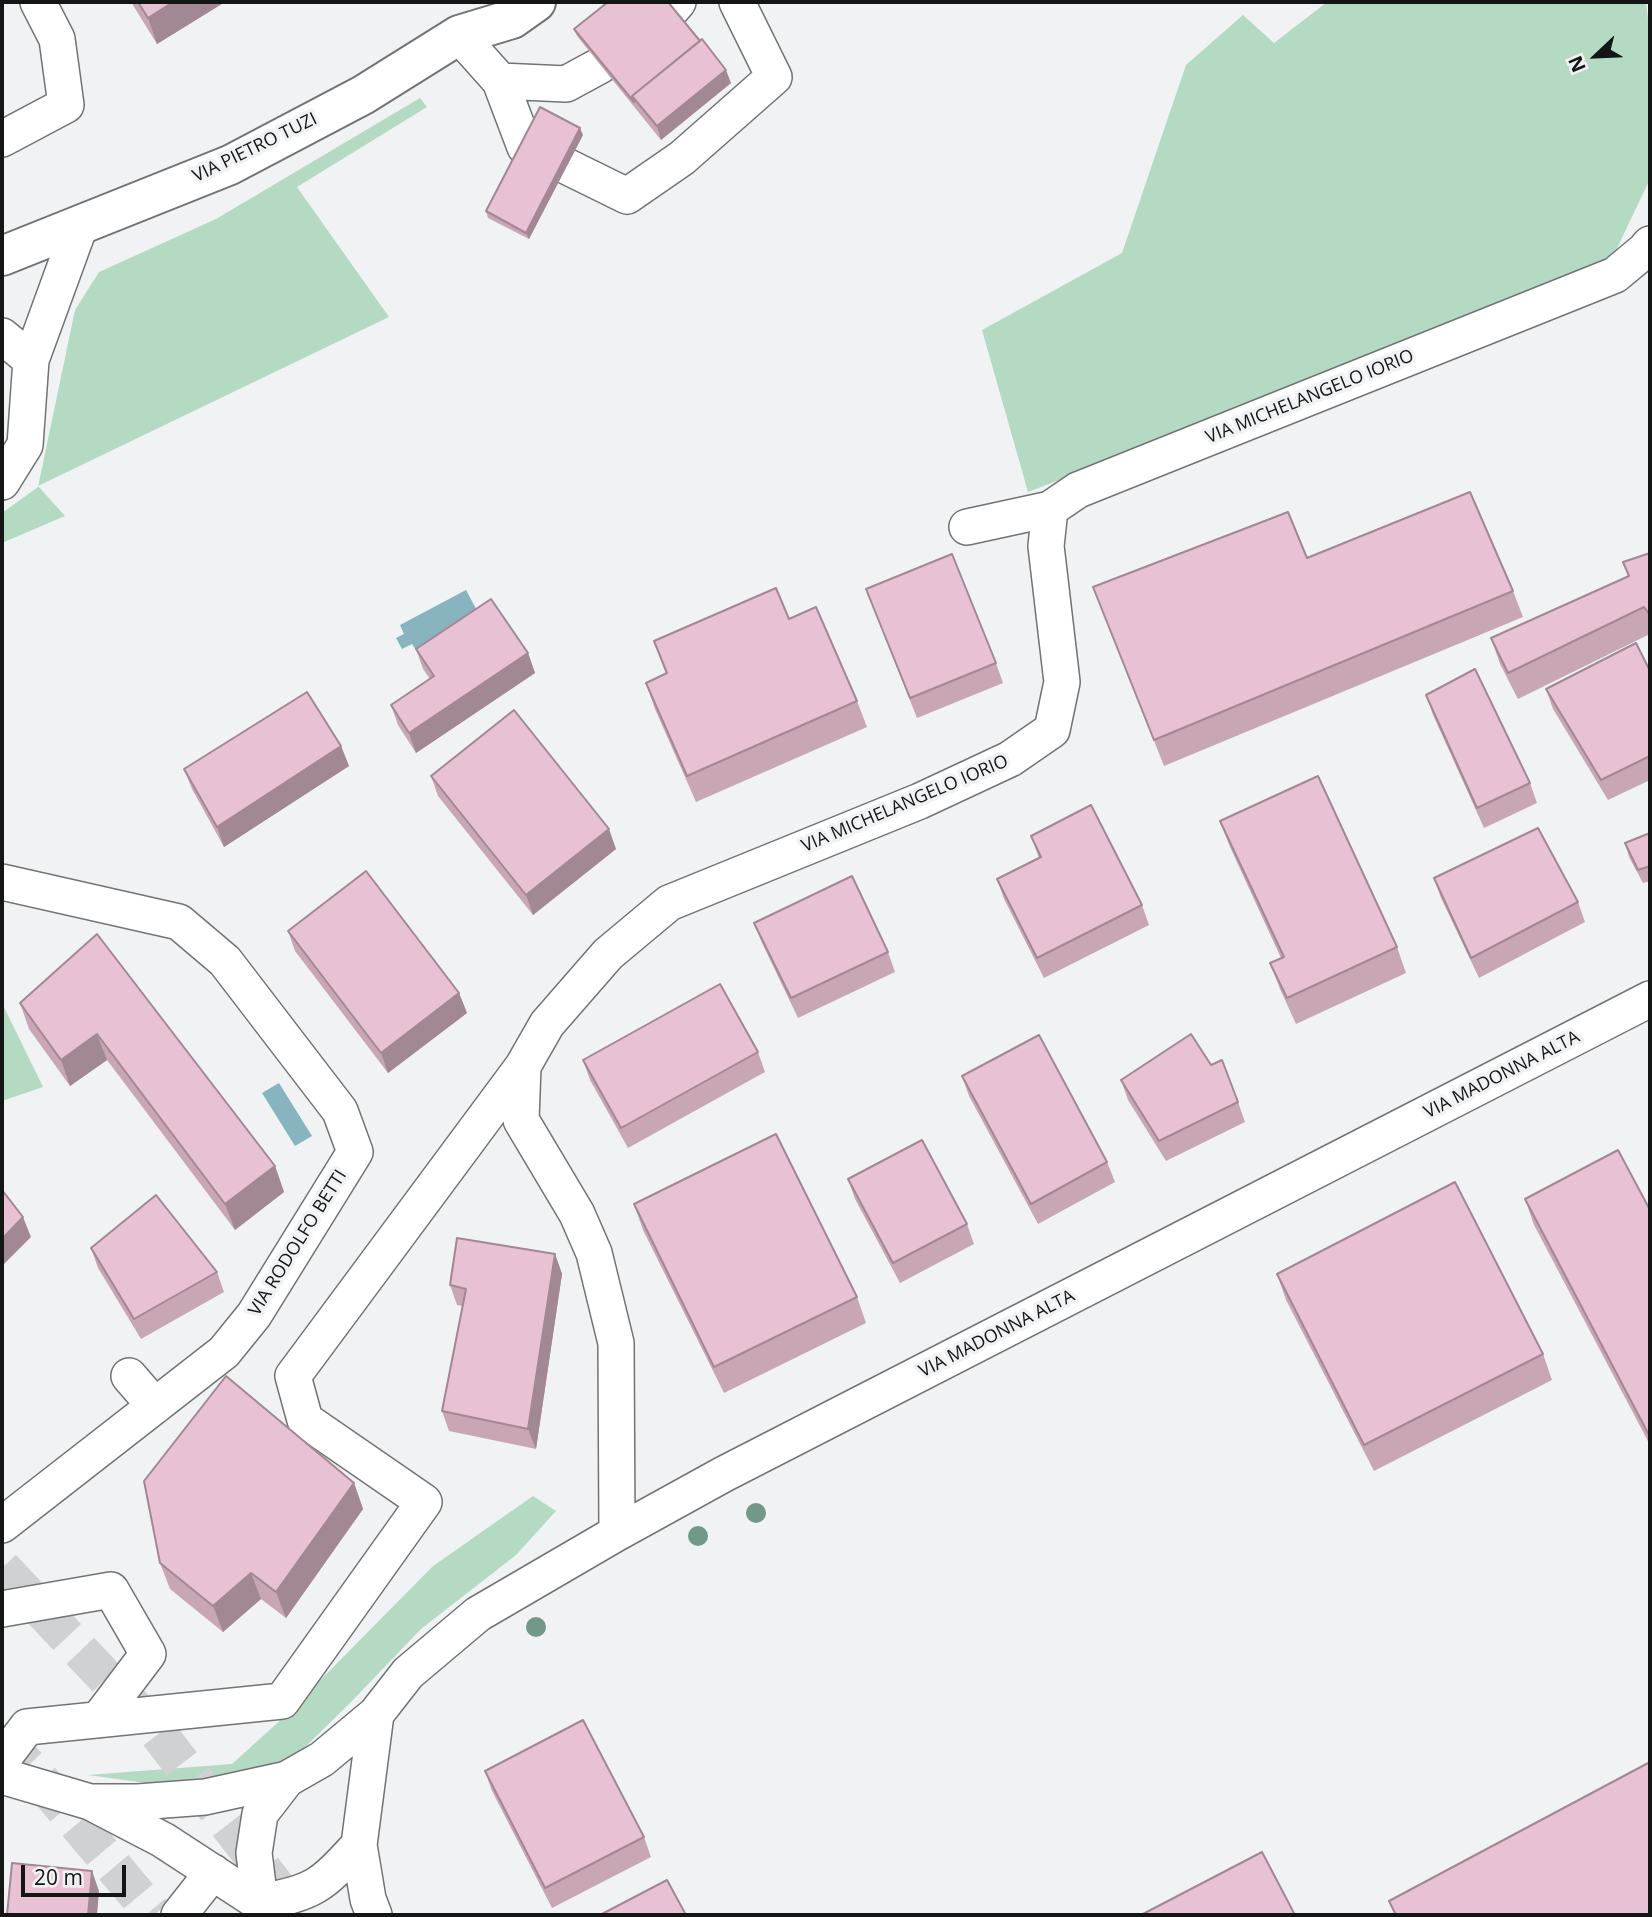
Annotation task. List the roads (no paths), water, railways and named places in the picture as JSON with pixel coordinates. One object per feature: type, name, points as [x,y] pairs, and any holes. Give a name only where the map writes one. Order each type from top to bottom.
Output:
[{"type":"main road","name":"VIA PIETRO TUZI","points":[[459,35],[485,2]]},
{"type":"main road","name":"VIA PIETRO TUZI","points":[[2,256],[230,165],[363,95],[459,35],[512,19],[536,2]]},
{"type":"street","points":[[2,139],[66,105],[57,39],[38,2]]},
{"type":"street","points":[[566,166],[627,196],[682,158],[774,77],[737,2]]},
{"type":"street","points":[[459,35],[500,81],[526,147]]},
{"type":"street","points":[[500,81],[566,84],[601,65]]},
{"type":"street","points":[[2,482],[26,445],[31,360],[81,223]]},
{"type":"street","name":"VIA MICHELANGELO IORIO","points":[[617,1533],[616,1343],[594,1253],[577,1214],[521,1120],[523,1066],[547,1024],[608,954],[669,903],[931,796],[1010,760],[1052,730],[1062,682],[1046,546],[1050,509],[1078,490],[1615,275],[1650,244]]},
{"type":"street","points":[[2,336],[31,360]]},
{"type":"street","points":[[967,527],[1050,509]]},
{"type":"street","name":"VIA RODOLFO BETTI","points":[[2,882],[179,922],[225,961],[340,1111],[355,1152],[254,1315],[224,1352],[2,1525]]},
{"type":"street","name":"VIA MADONNA ALTA","points":[[90,1802],[205,1797],[287,1779],[322,1759],[376,1714],[408,1673],[478,1614],[617,1533],[724,1474],[1650,999]]},
{"type":"street","points":[[2,1760],[27,1727],[282,1701],[424,1502],[305,1420],[293,1376],[523,1066]]},
{"type":"street","points":[[129,1376],[155,1406]]},
{"type":"street","points":[[2,1609],[111,1590],[148,1654],[98,1720]]},
{"type":"street","points":[[374,1915],[368,1899],[359,1845],[376,1714]]},
{"type":"street","name":"VIA MADONNA ALTA","points":[[2,1776],[90,1802],[163,1840],[269,1909]]},
{"type":"street","name":"VIA MADONNA ALTA","points":[[269,1909],[254,1853],[260,1814],[287,1779]]},
{"type":"street","points":[[269,1909],[326,1881],[359,1845]]},
{"type":"street","points":[[179,1915],[214,1872]]},
{"type":"water","points":[[466,590],[481,618],[418,653],[412,644],[402,649],[396,638],[404,634],[400,625]]},
{"type":"water","points":[[279,1083],[312,1136],[295,1146],[262,1093]]},
{"type":"tunnel","points":[[2,1568],[158,1733],[298,1915]]},
{"type":"tunnel","points":[[2,1738],[154,1915]]}]
